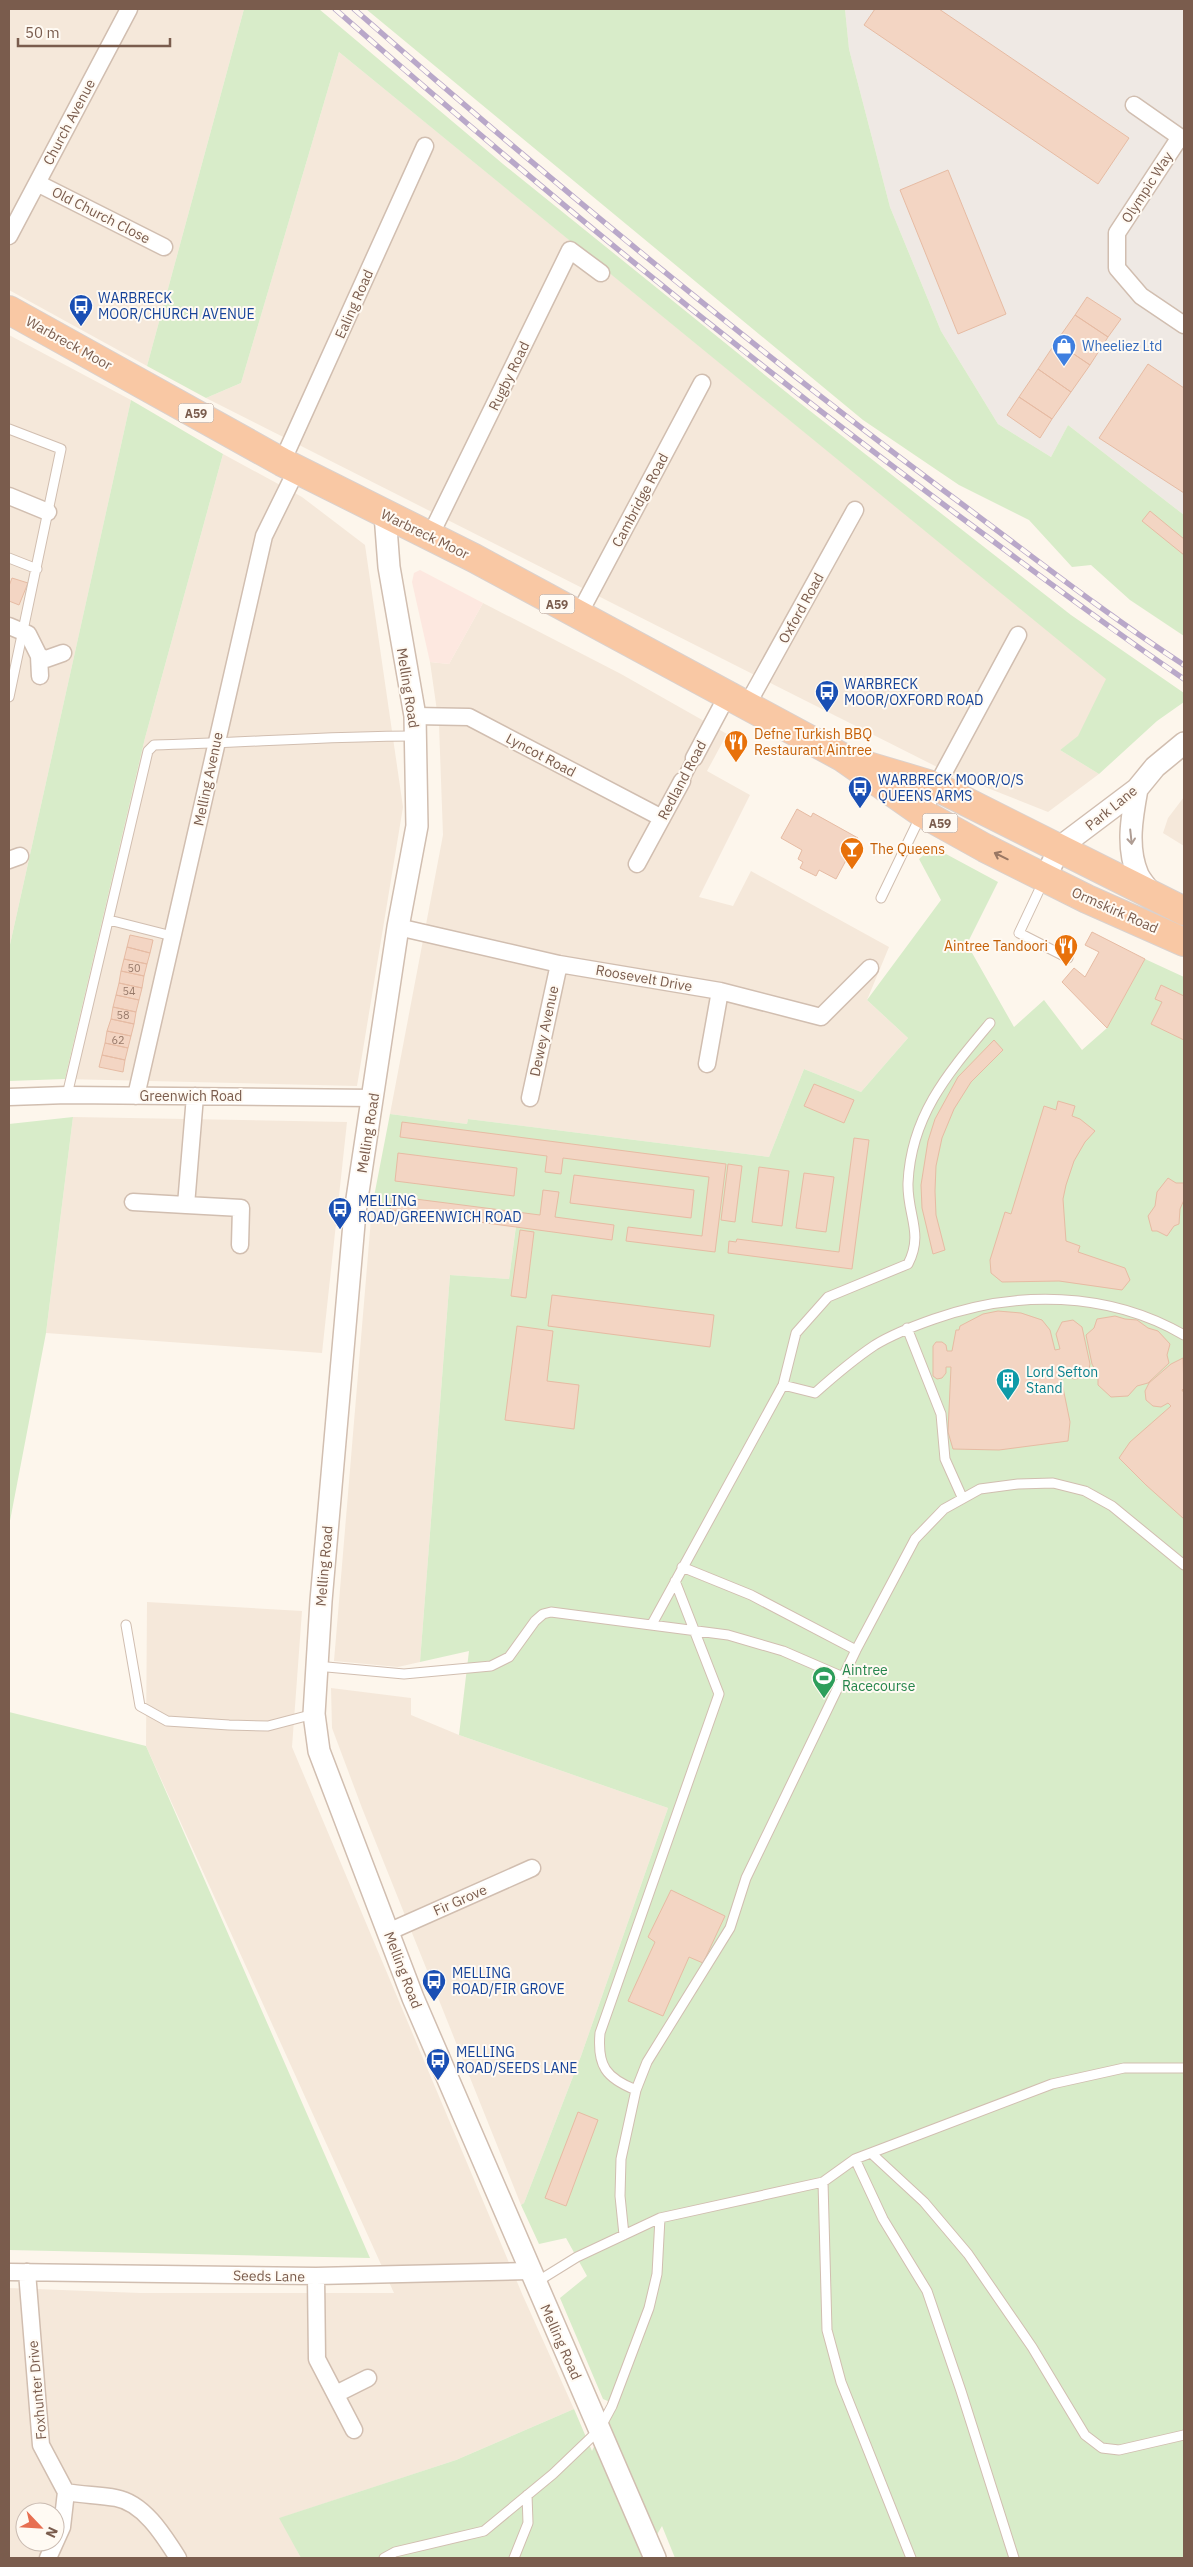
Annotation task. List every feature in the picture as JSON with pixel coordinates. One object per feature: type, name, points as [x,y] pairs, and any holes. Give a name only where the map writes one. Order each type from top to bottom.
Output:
[{"type":"highway","name":"Warbreck Moor","points":[[9,310],[290,465],[474,558],[842,758],[922,813],[985,848],[1045,878]]},
{"type":"highway","name":"Warbreck Moor","points":[[842,758],[935,786],[1060,847]]},
{"type":"highway","name":"Ormskirk Road","points":[[1060,847],[1184,911]]},
{"type":"highway","name":"Ormskirk Road","points":[[1045,878],[1184,942]]},
{"type":"street","name":"Church Avenue","points":[[9,236],[130,9]]},
{"type":"street","points":[[1134,105],[1182,138]]},
{"type":"street","name":"Olympic Way","points":[[1182,138],[1116,233],[1117,268],[1141,296],[1184,326]]},
{"type":"street","name":"Ealing Road","points":[[290,465],[425,146]]},
{"type":"street","name":"Old Church Close","points":[[37,183],[164,247]]},
{"type":"street","name":"Rugby Road","points":[[430,536],[570,250],[601,273]]},
{"type":"street","name":"Cambridge Road","points":[[578,616],[702,383]]},
{"type":"street","name":"Melling Avenue","points":[[136,1096],[264,536],[290,465]]},
{"type":"street","points":[[9,496],[48,512]]},
{"type":"street","name":"Oxford Road","points":[[737,701],[855,510]]},
{"type":"street","name":"Melling Road","points":[[386,514],[389,567],[415,726],[417,826],[398,927],[374,1098],[355,1212],[316,1666],[314,1714],[319,1751],[413,1998],[654,2558]]},
{"type":"street","points":[[16,629],[28,634],[38,656],[40,676]]},
{"type":"street","points":[[922,813],[1018,635]]},
{"type":"street","points":[[38,656],[46,659],[63,653]]},
{"type":"street","name":"Redland Road","points":[[637,864],[694,758],[737,701]]},
{"type":"street","name":"Lyncot Road","points":[[415,726],[469,716],[662,818]]},
{"type":"street","name":"Park Lane","points":[[1045,878],[1060,847],[1137,789],[1155,767],[1182,744]]},
{"type":"street","points":[[1137,789],[1130,824],[1133,853],[1138,874],[1152,894]]},
{"type":"street","name":"Roosevelt Drive","points":[[398,927],[559,964],[720,991],[821,1017],[870,968]]},
{"type":"street","name":"Dewey Avenue","points":[[530,1098],[559,964]]},
{"type":"street","points":[[707,1064],[720,991]]},
{"type":"street","name":"Greenwich Road","points":[[9,1096],[374,1098]]},
{"type":"street","points":[[186,1205],[194,1096]]},
{"type":"street","points":[[133,1202],[241,1208],[240,1245]]},
{"type":"street","name":"Fir Grove","points":[[388,1932],[532,1868]]},
{"type":"street","name":"Seeds Lane","points":[[9,2272],[532,2277]]},
{"type":"street","name":"Foxhunter Drive","points":[[27,2272],[41,2445],[66,2492]]},
{"type":"street","points":[[316,2276],[317,2359],[354,2430]]},
{"type":"street","points":[[336,2394],[368,2378]]},
{"type":"street","points":[[48,2558],[62,2527],[66,2492],[118,2498],[143,2512],[162,2532],[178,2558]]},
{"type":"lane","points":[[9,429],[61,450],[37,569],[16,629],[9,697]]},
{"type":"lane","points":[[9,558],[37,569]]},
{"type":"lane","points":[[67,1095],[148,751],[154,744],[215,744],[342,736],[415,726]]},
{"type":"lane","points":[[881,898],[922,813]]},
{"type":"lane","points":[[1045,878],[1019,933],[1068,958]]},
{"type":"lane","points":[[109,920],[172,936]]},
{"type":"lane","points":[[652,1624],[783,1385],[796,1333],[828,1297],[908,1264],[916,1250],[916,1235],[909,1204],[908,1183],[916,1139],[934,1096],[948,1072],[990,1023]]},
{"type":"lane","points":[[783,1385],[815,1393],[875,1345],[907,1328],[960,1310],[990,1303],[1041,1299],[1112,1306],[1160,1321],[1184,1335]]},
{"type":"lane","points":[[907,1328],[941,1414],[944,1458],[962,1497]]},
{"type":"lane","points":[[624,2235],[620,2196],[621,2159],[636,2090],[647,2062],[730,1928],[746,1878],[856,1650],[915,1539],[944,1509],[962,1497],[980,1490],[1018,1484],[1053,1483],[1073,1487],[1112,1506],[1184,1565]]},
{"type":"lane","points":[[682,1567],[751,1595],[856,1650]]},
{"type":"lane","points":[[636,2090],[616,2082],[606,2071],[598,2053],[600,2033],[719,1694],[675,1581]]},
{"type":"lane","points":[[316,1666],[404,1674],[491,1666],[509,1657],[535,1621],[543,1614],[551,1612],[728,1635],[760,1643],[813,1663],[843,1677]]},
{"type":"lane","points":[[126,1625],[140,1706],[167,1721],[268,1726],[314,1714]]},
{"type":"lane","points":[[532,2277],[660,2218],[823,2182],[855,2159],[1052,2084],[1124,2068],[1184,2068]]},
{"type":"lane","points":[[871,2153],[924,2202],[968,2254],[1032,2347],[1085,2435],[1102,2448],[1119,2450],[1184,2435]]},
{"type":"lane","points":[[855,2159],[883,2219],[927,2291],[1014,2558]]},
{"type":"lane","points":[[823,2182],[827,2330],[841,2382],[911,2558]]},
{"type":"lane","points":[[384,2558],[395,2552],[484,2530],[528,2495],[599,2430],[612,2406],[649,2308],[657,2274],[660,2218]]},
{"type":"lane","points":[[514,2558],[528,2524],[528,2495]]},
{"type":"shaded area","points":[[9,9],[244,9],[147,366],[9,290]]},
{"type":"shaded area","points":[[845,9],[1184,9],[1184,515],[1068,425],[1051,457],[998,424],[941,331],[890,207],[849,49]]},
{"type":"shaded area","points":[[339,52],[1107,679],[1078,737],[1060,750],[1099,774],[1048,812],[947,772],[206,398],[241,383]]},
{"type":"shaded area","points":[[9,335],[131,400],[9,949]]},
{"type":"shaded area","points":[[223,454],[302,497],[365,545],[403,807],[357,1086],[65,1079],[145,738]]},
{"type":"shaded area","points":[[420,570],[483,603],[449,664],[430,662],[412,582],[414,573]]},
{"type":"shaded area","points":[[483,603],[621,674],[727,734],[707,771],[750,795],[699,897],[733,906],[751,871],[889,947],[867,1000],[908,1038],[861,1092],[804,1069],[769,1157],[468,1119],[467,1124],[390,1114],[443,835],[439,725],[430,662],[449,664]]},
{"type":"shaded area","points":[[1184,797],[1184,846],[1163,833],[1168,818]]},
{"type":"shaded area","points":[[73,1117],[347,1122],[322,1353],[46,1333]]},
{"type":"shaded area","points":[[372,1207],[516,1225],[509,1279],[450,1275],[420,1662],[398,1667],[334,1661]]},
{"type":"shaded area","points":[[147,1602],[302,1611],[292,1747],[523,2296],[574,2409],[456,2460],[280,2518],[301,2558],[9,2558],[9,2288],[140,2293],[394,2293],[146,1746]]},
{"type":"shaded area","points":[[331,1688],[411,1698],[411,1715],[459,1735],[668,1808],[581,2056],[524,2203],[521,2205],[362,1808],[332,1728]]},
{"type":"green space","points":[[244,9],[319,9],[503,164],[791,396],[1071,615],[1184,693],[1184,702],[1157,721],[1099,774],[1060,750],[1078,736],[1106,679],[339,52],[241,383],[206,398],[147,366]]},
{"type":"green space","points":[[366,9],[845,9],[849,49],[890,207],[941,331],[998,424],[1051,457],[1068,425],[1184,515],[1184,636],[1130,600],[1091,565],[1072,567],[1029,520],[959,485],[863,420]]},
{"type":"green space","points":[[131,400],[223,454],[145,738],[65,1079],[9,1081],[9,949]]},
{"type":"green space","name":"Aintree Racecourse","points":[[933,847],[998,882],[967,944],[1014,1027],[1044,1000],[1082,1050],[1107,1028],[1145,959],[1184,977],[1184,2558],[675,2558],[662,2526],[643,2558],[301,2558],[279,2518],[456,2460],[574,2409],[592,2451],[612,2407],[610,2402],[603,2399],[560,2298],[587,2276],[566,2238],[539,2244],[521,2205],[524,2203],[581,2056],[668,1808],[459,1735],[469,1651],[420,1662],[450,1275],[509,1279],[516,1226],[372,1207],[390,1114],[467,1124],[468,1119],[769,1157],[804,1069],[861,1092],[908,1038],[867,1000],[941,900],[919,859]]},
{"type":"green space","points":[[73,1117],[46,1333],[9,1526],[9,1124]]},
{"type":"green space","points":[[9,1712],[146,1746],[370,2258],[9,2250]]},
{"type":"building","points":[[875,9],[939,9],[1129,138],[1098,184],[864,25]]},
{"type":"building","points":[[948,170],[1006,314],[958,334],[900,190]]},
{"type":"building","points":[[1087,297],[1121,319],[1108,337],[1075,315]]},
{"type":"building","points":[[1075,315],[1108,337],[1090,365],[1056,342]]},
{"type":"building","name":"Wheeliez Ltd","points":[[1056,342],[1090,365],[1071,392],[1038,369]]},
{"type":"building","points":[[1148,364],[1184,388],[1184,493],[1099,438]]},
{"type":"building","points":[[1038,369],[1071,392],[1052,419],[1019,397]]},
{"type":"building","points":[[1019,397],[1052,419],[1040,438],[1007,415]]},
{"type":"building","points":[[1150,511],[1184,539],[1184,555],[1142,521]]},
{"type":"building","points":[[12,578],[28,583],[19,605],[9,601],[9,586]]},
{"type":"building","points":[[797,809],[811,817],[813,813],[858,838],[836,879],[819,870],[816,876],[800,868],[803,862],[798,859],[802,850],[781,838]]},
{"type":"building","points":[[1092,932],[1145,959],[1107,1028],[1062,982],[1074,968],[1085,977],[1099,952],[1085,945]]},
{"type":"building","points":[[130,935],[153,940],[150,953],[127,947]]},
{"type":"building","points":[[127,947],[150,953],[147,964],[124,959]]},
{"type":"building","points":[[124,959],[147,964],[144,976],[121,971]]},
{"type":"building","points":[[121,971],[144,976],[142,988],[119,983]]},
{"type":"building","points":[[119,983],[142,988],[139,1000],[116,995]]},
{"type":"building","points":[[1161,985],[1184,996],[1184,1040],[1151,1024],[1162,1002],[1155,999]]},
{"type":"building","points":[[116,995],[139,1000],[136,1012],[113,1007]]},
{"type":"building","points":[[113,1007],[136,1012],[134,1024],[111,1019]]},
{"type":"building","points":[[111,1019],[134,1024],[131,1036],[107,1031]]},
{"type":"building","points":[[107,1031],[131,1036],[128,1048],[105,1043]]},
{"type":"building","points":[[994,1040],[1003,1050],[971,1082],[954,1109],[942,1138],[936,1166],[935,1191],[936,1215],[945,1250],[933,1254],[922,1208],[921,1185],[928,1141],[935,1119],[958,1077]]},
{"type":"building","points":[[105,1043],[128,1048],[125,1060],[102,1055]]},
{"type":"building","points":[[102,1055],[125,1060],[123,1072],[99,1067]]},
{"type":"building","points":[[814,1084],[854,1100],[844,1123],[804,1106]]},
{"type":"building","points":[[1058,1101],[1075,1106],[1072,1116],[1080,1119],[1095,1131],[1085,1142],[1074,1161],[1066,1185],[1063,1199],[1066,1241],[1080,1246],[1078,1252],[1125,1268],[1130,1280],[1122,1290],[1059,1281],[1002,1282],[991,1273],[990,1260],[1005,1212],[1011,1214],[1044,1106],[1056,1110]]},
{"type":"building","points":[[402,1122],[726,1164],[715,1252],[626,1241],[628,1227],[702,1236],[709,1177],[563,1158],[561,1174],[545,1172],[547,1156],[400,1137]]},
{"type":"building","points":[[854,1138],[869,1140],[852,1269],[728,1253],[729,1241],[736,1242],[737,1239],[839,1252]]},
{"type":"building","points":[[398,1153],[517,1168],[514,1196],[395,1181]]},
{"type":"building","points":[[728,1164],[742,1166],[735,1222],[721,1220]]},
{"type":"building","points":[[759,1167],[789,1171],[782,1226],[752,1222]]},
{"type":"building","points":[[804,1173],[834,1177],[826,1232],[796,1228]]},
{"type":"building","points":[[574,1175],[694,1190],[691,1218],[570,1203]]},
{"type":"building","points":[[1168,1178],[1176,1183],[1184,1183],[1184,1200],[1180,1209],[1179,1224],[1174,1226],[1167,1236],[1157,1231],[1152,1231],[1148,1216],[1155,1206],[1157,1192]]},
{"type":"building","points":[[543,1190],[559,1192],[555,1217],[614,1225],[612,1240],[390,1210],[392,1196],[540,1215]]},
{"type":"building","points":[[520,1230],[534,1232],[526,1298],[511,1296]]},
{"type":"building","points":[[552,1295],[714,1315],[710,1347],[548,1326]]},
{"type":"building","name":"Lord Sefton Stand","points":[[998,1311],[1021,1313],[1042,1320],[1050,1330],[1055,1350],[1060,1349],[1056,1334],[1062,1322],[1073,1320],[1082,1327],[1090,1364],[1088,1374],[1082,1378],[1074,1379],[1068,1376],[1064,1368],[1059,1368],[1070,1422],[1068,1441],[999,1450],[953,1449],[948,1432],[951,1367],[946,1367],[946,1373],[942,1378],[937,1379],[933,1376],[933,1346],[936,1342],[942,1342],[946,1345],[947,1351],[952,1351],[956,1330],[959,1330],[960,1326],[983,1314]]},
{"type":"building","points":[[1115,1316],[1137,1320],[1148,1328],[1158,1331],[1170,1344],[1167,1355],[1169,1363],[1148,1383],[1137,1386],[1128,1396],[1111,1397],[1098,1385],[1098,1375],[1092,1364],[1086,1335],[1094,1328],[1097,1319]]},
{"type":"building","points":[[517,1326],[553,1331],[547,1381],[579,1385],[574,1429],[505,1420]]},
{"type":"building","points":[[1183,1358],[1184,1519],[1119,1458],[1130,1442],[1171,1406],[1168,1403],[1161,1407],[1153,1406],[1146,1400],[1145,1391],[1149,1383],[1171,1364]]},
{"type":"building","points":[[671,1890],[725,1916],[703,1963],[689,1957],[663,2016],[628,2001],[655,1942],[648,1937]]},
{"type":"building","points":[[578,2112],[598,2120],[566,2206],[545,2198]]},
{"type":"railway","points":[[335,9],[563,204],[796,392],[955,513],[1097,618],[1184,679]]},
{"type":"railway","points":[[354,9],[571,195],[792,374],[867,433],[1062,579],[1184,665]]},
{"type":"place","name":"WARBRECK MOOR/CHURCH AVENUE","points":[[81,327]]},
{"type":"place","name":"Wheeliez Ltd","points":[[1064,367]]},
{"type":"place","name":"WARBRECK MOOR/OXFORD ROAD","points":[[827,713]]},
{"type":"place","name":"Defne Turkish BBQ Restaurant Aintree","points":[[736,763]]},
{"type":"place","name":"WARBRECK MOOR/O/S QUEENS ARMS","points":[[860,809]]},
{"type":"place","name":"The Queens","points":[[852,870]]},
{"type":"place","name":"Aintree Tandoori","points":[[1066,967]]},
{"type":"place","name":"MELLING ROAD/GREENWICH ROAD","points":[[340,1230]]},
{"type":"place","name":"Lord Sefton Stand","points":[[1008,1401]]},
{"type":"place","name":"Aintree Racecourse","points":[[824,1699]]},
{"type":"place","name":"MELLING ROAD/FIR GROVE","points":[[434,2002]]},
{"type":"place","name":"MELLING ROAD/SEEDS LANE","points":[[438,2081]]}]
